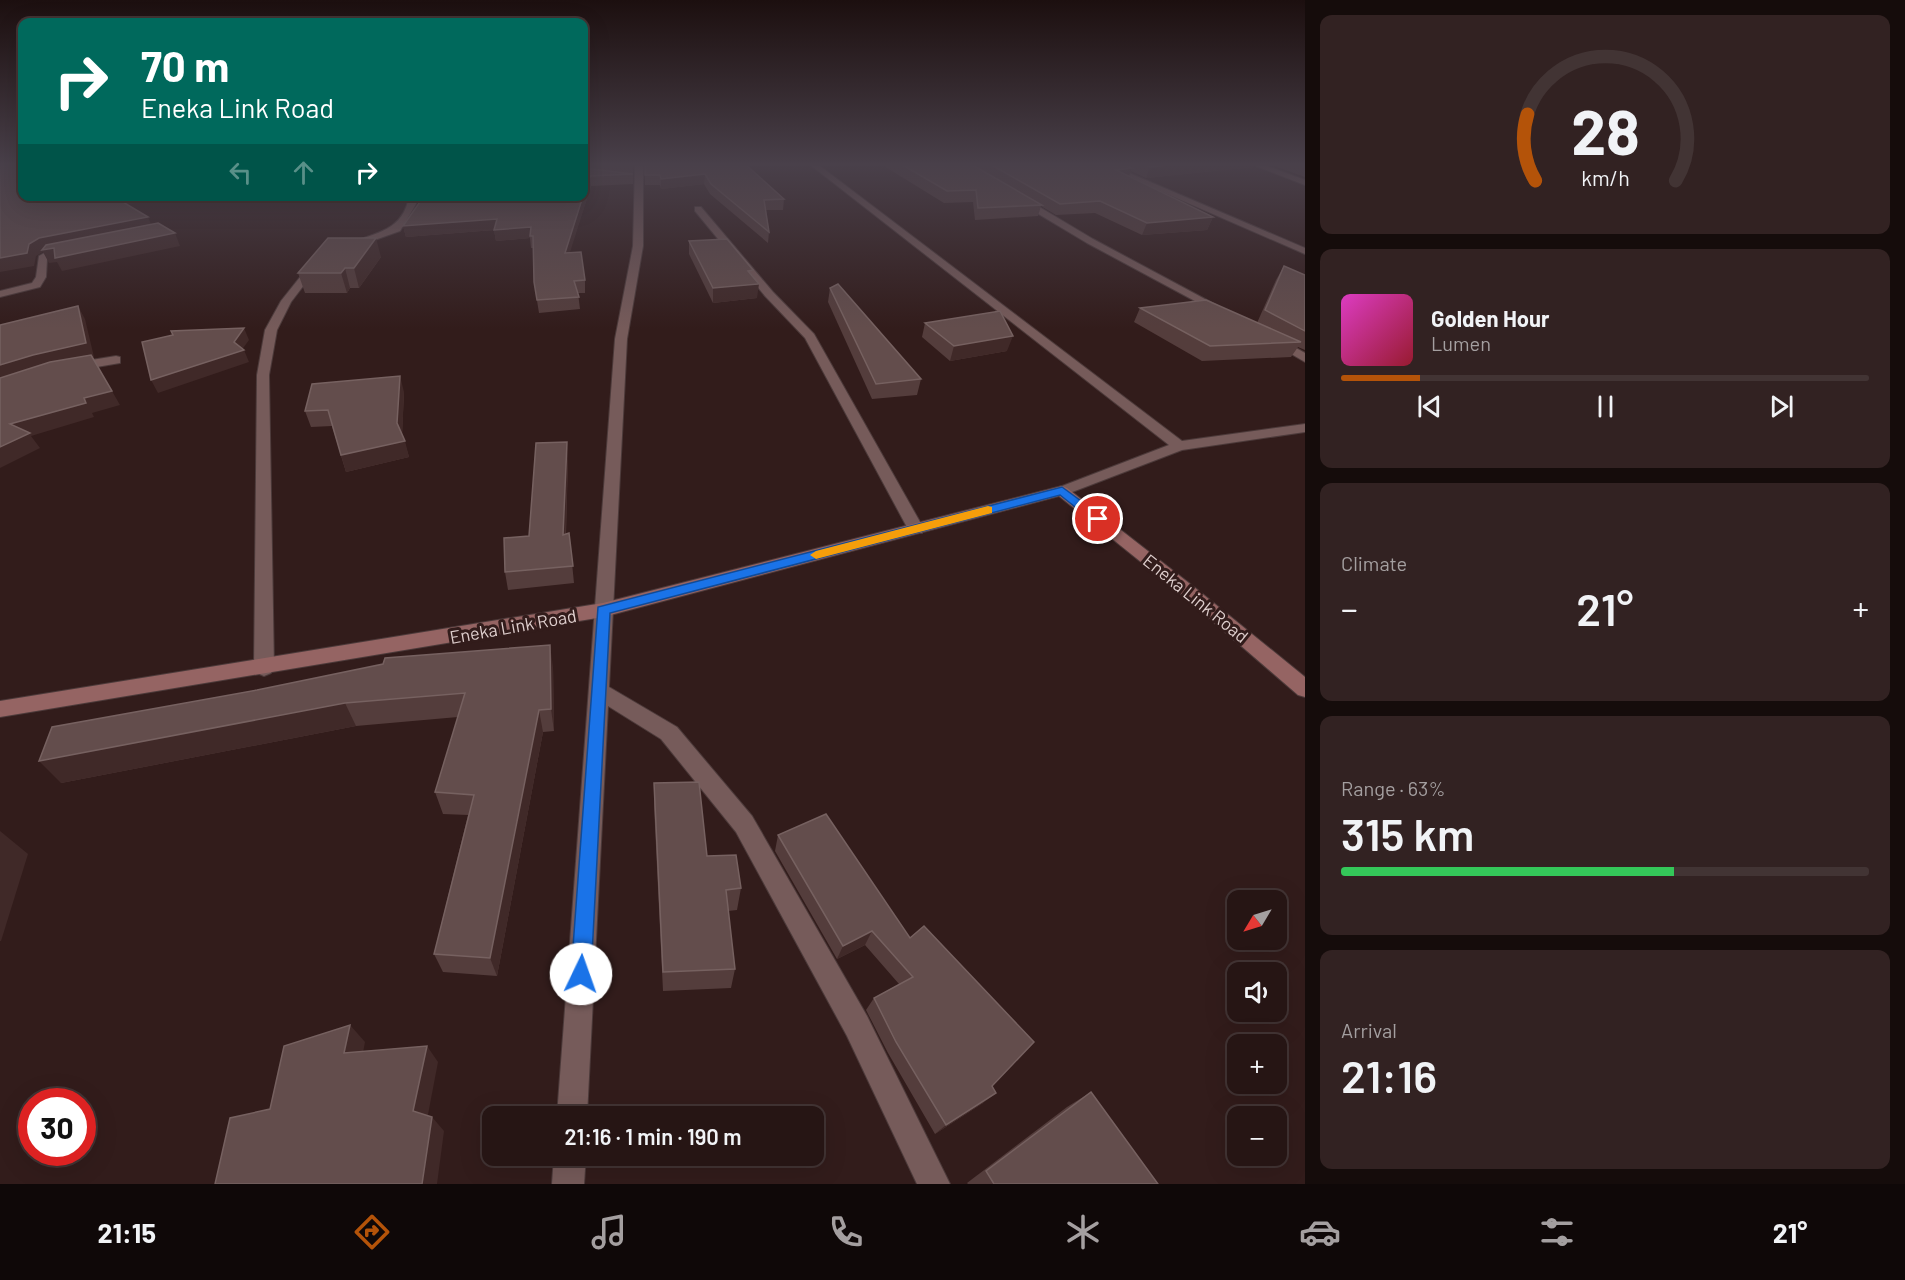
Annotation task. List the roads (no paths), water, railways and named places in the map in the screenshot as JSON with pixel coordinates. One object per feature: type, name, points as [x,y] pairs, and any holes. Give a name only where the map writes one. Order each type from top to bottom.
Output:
[{"type":"street","points":[[340,248],[397,229],[403,218]]},
{"type":"street","points":[[573,1106],[621,339],[638,246],[637,218]]},
{"type":"street","points":[[706,218],[769,294],[810,336],[916,529]]},
{"type":"street","points":[[883,218],[1179,446]]},
{"type":"street","points":[[1052,218],[1233,317]]},
{"type":"street","points":[[1228,218],[1305,251]]},
{"type":"street","points":[[0,294],[36,285],[41,277],[42,258],[49,254],[75,249]]},
{"type":"street","points":[[264,668],[263,375],[271,330],[286,300],[325,253]]},
{"type":"street","points":[[1264,334],[1305,358]]},
{"type":"street","points":[[62,369],[116,360]]},
{"type":"street","points":[[1062,491],[1179,446],[1305,428]]},
{"type":"street","name":"Eneka Link Road","points":[[0,709],[264,668],[603,610],[1062,491],[1188,591],[1305,689]]},
{"type":"street","points":[[598,690],[669,733],[744,824],[857,1026],[934,1184]]},
{"type":"street","points":[[568,1184],[569,1166]]}]
